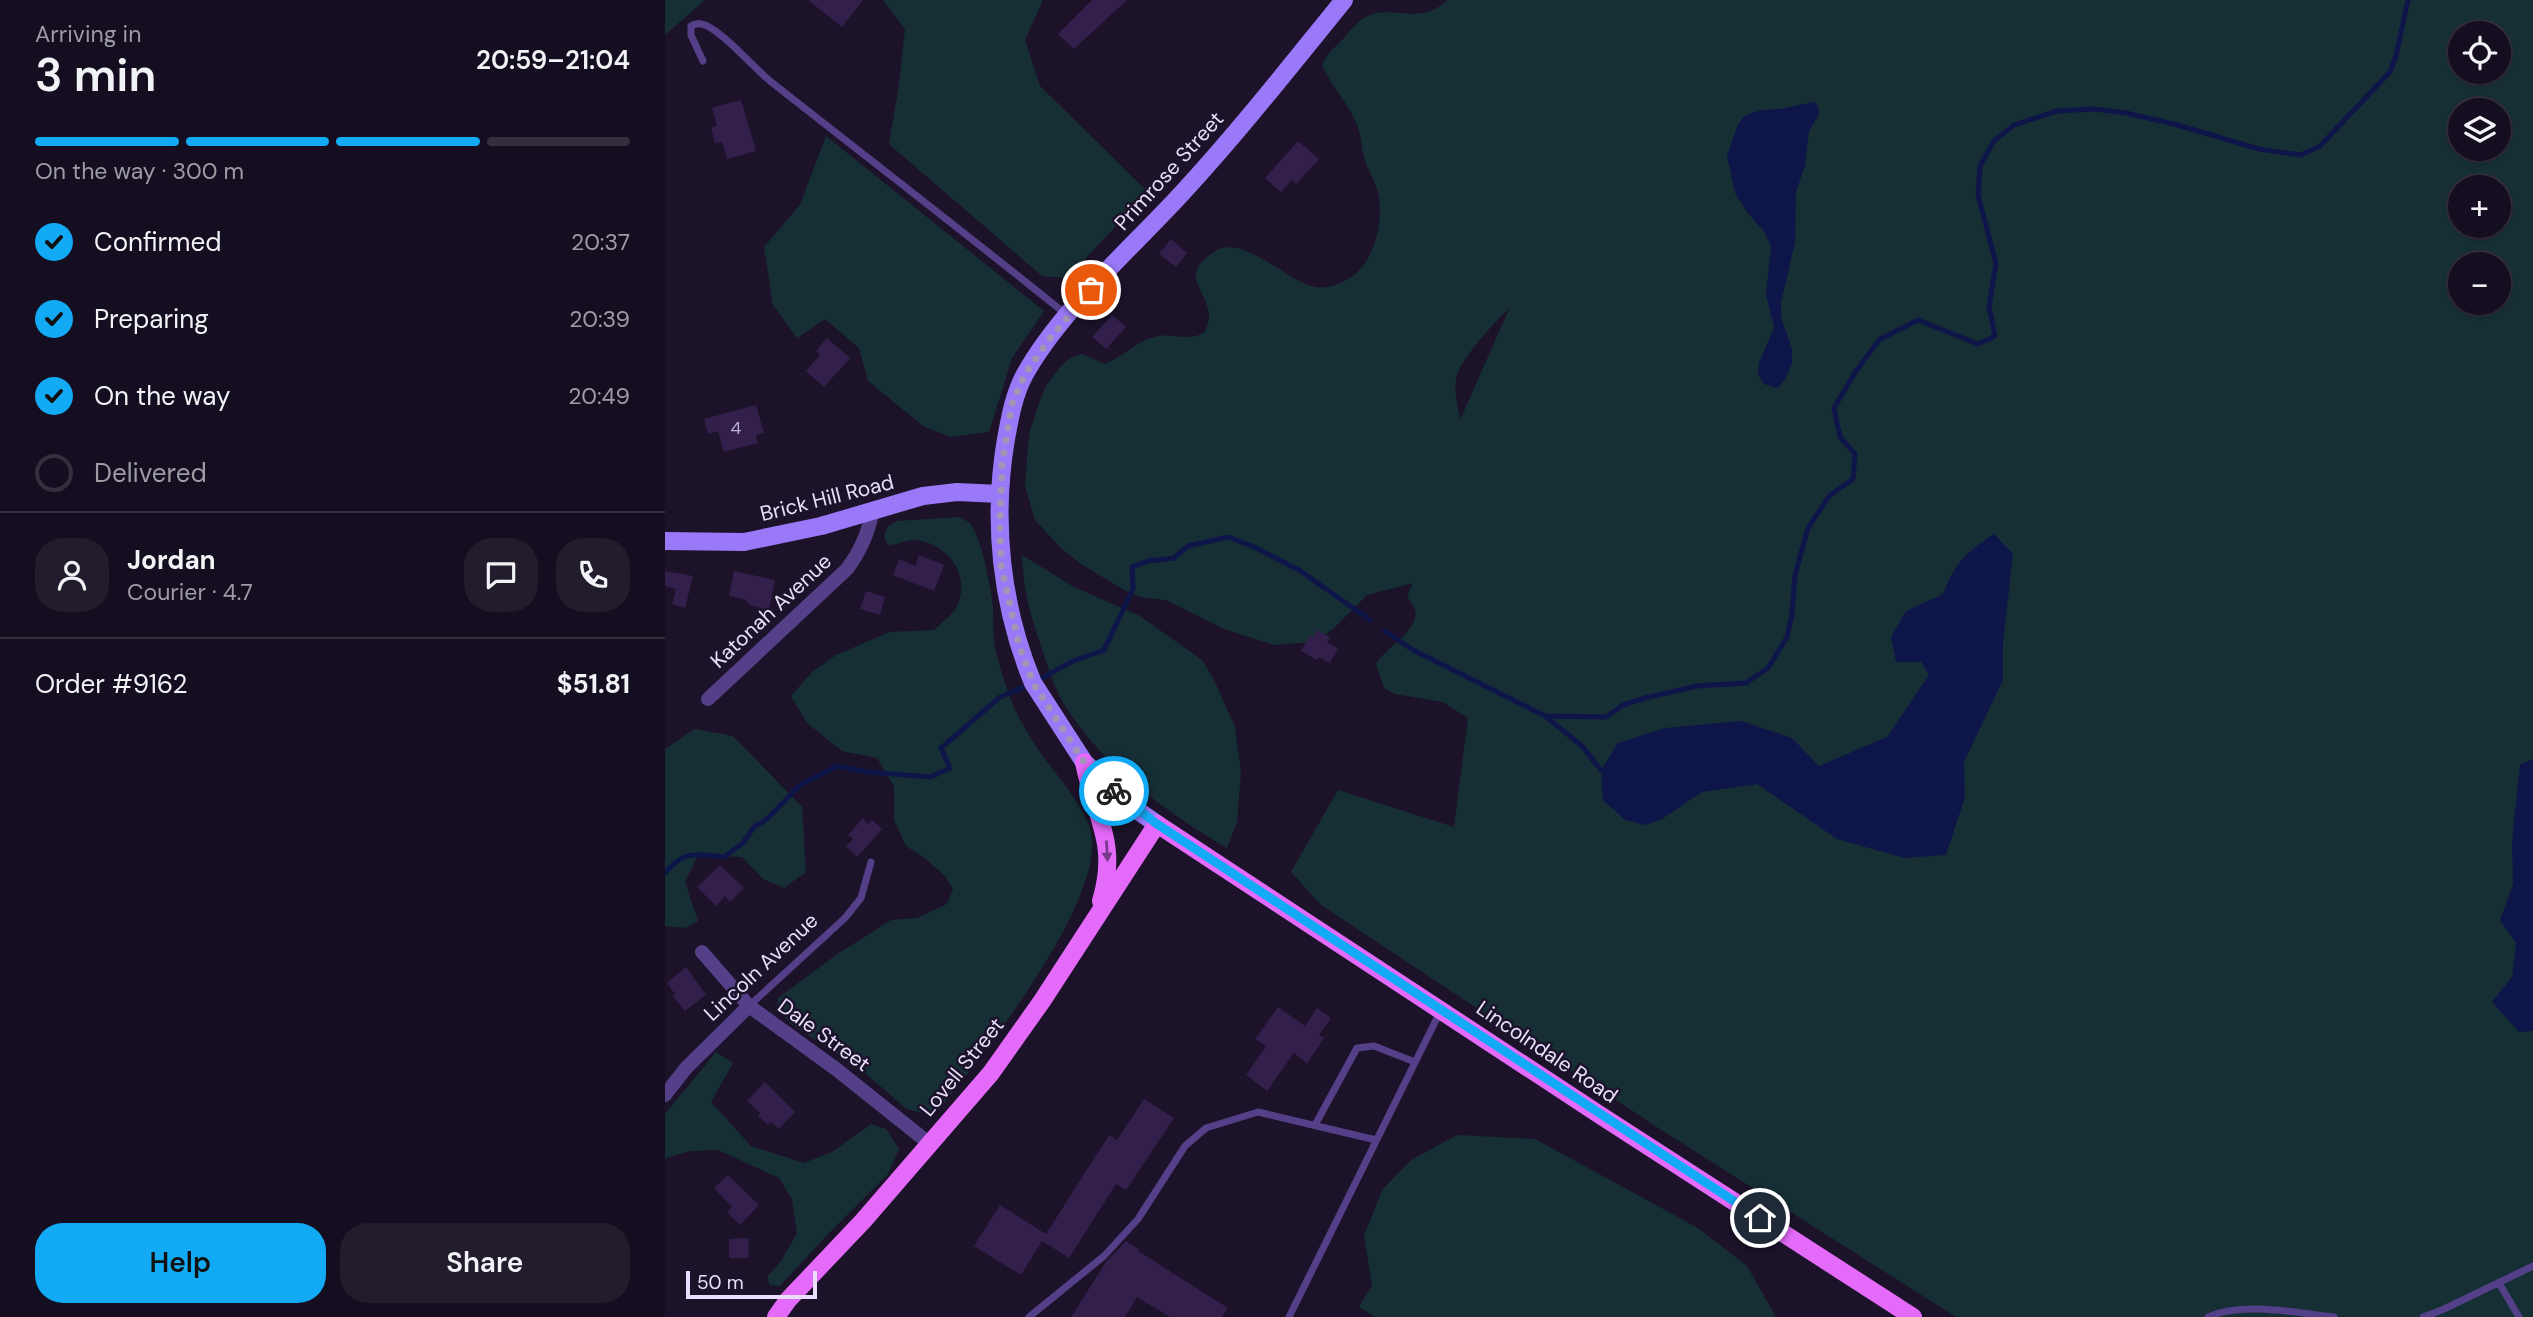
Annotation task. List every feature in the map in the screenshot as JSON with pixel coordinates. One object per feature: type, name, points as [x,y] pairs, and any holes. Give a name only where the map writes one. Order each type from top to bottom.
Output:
[{"type":"main road","name":"Primrose Street","points":[[1157,824],[1131,806],[1084,762],[1033,683],[1019,645],[1001,565],[1002,464],[1012,404],[1025,374],[1068,316],[1195,178],[1344,0]]},
{"type":"main road","name":"Brick Hill Road","points":[[665,541],[744,542],[821,526],[923,496],[957,492],[1000,494]]},
{"type":"main road","points":[[1084,762],[1090,792],[1104,827],[1108,850],[1108,875],[1102,899],[1089,928]]},
{"type":"main road","name":"Lovell Street","points":[[776,1317],[788,1300],[863,1221],[991,1073],[1042,1001],[1157,824]]},
{"type":"main road","name":"Lincolndale Road","points":[[1157,824],[1913,1317]]},
{"type":"street","name":"Katonah Avenue","points":[[708,699],[847,569],[860,552],[873,510]]},
{"type":"street","name":"Dale Street","points":[[702,952],[749,1006],[836,1069],[930,1144]]},
{"type":"street","name":"Lincoln Avenue","points":[[665,1095],[685,1069],[749,1006]]},
{"type":"lane","points":[[703,61],[691,35],[691,26],[698,23],[718,33],[757,71],[1068,316]]},
{"type":"lane","name":"Lincoln Avenue","points":[[749,1006],[845,918],[861,898],[871,862]]},
{"type":"lane","points":[[1289,1317],[1441,1009]]},
{"type":"lane","points":[[1315,1125],[1357,1048],[1374,1046],[1415,1062]]},
{"type":"lane","points":[[1029,1317],[1104,1256],[1138,1219],[1185,1146],[1206,1128],[1258,1112],[1376,1140]]},
{"type":"lane","points":[[2423,1317],[2533,1266]]},
{"type":"lane","points":[[2499,1283],[2519,1317]]},
{"type":"lane","points":[[2208,1317],[2245,1309],[2335,1317]]},
{"type":"green space","points":[[665,0],[705,0],[665,35]]},
{"type":"green space","points":[[883,0],[1043,0],[1025,40],[1040,86],[1148,192],[1067,278],[1042,276],[889,144],[905,29]]},
{"type":"green space","points":[[1448,0],[2533,0],[2533,1317],[1956,1317],[1663,1131],[1321,905],[1291,872],[1338,790],[1454,827],[1468,718],[1443,702],[1395,694],[1384,688],[1376,664],[1413,624],[1415,610],[1407,595],[1413,583],[1367,595],[1332,630],[1312,642],[1274,645],[1224,629],[1166,600],[1141,597],[1081,564],[1061,548],[1035,520],[1025,486],[1029,434],[1046,386],[1070,358],[1082,354],[1105,364],[1148,339],[1162,336],[1192,337],[1205,332],[1209,316],[1196,276],[1203,261],[1214,252],[1225,248],[1238,248],[1265,260],[1291,277],[1321,288],[1347,280],[1358,272],[1375,243],[1380,215],[1379,197],[1365,162],[1357,124],[1322,66],[1330,52],[1361,20],[1382,13],[1425,13]],"holes":[[[1509,309],[1461,418],[1460,418],[1455,389],[1458,372],[1478,342]]]},
{"type":"green space","points":[[826,136],[1044,311],[1012,358],[989,432],[951,437],[923,426],[868,381],[859,348],[825,319],[797,338],[773,305],[764,247],[800,205]]},
{"type":"green space","points":[[960,517],[972,526],[982,551],[992,598],[995,649],[1009,694],[1033,742],[1082,811],[1088,823],[1092,852],[1083,888],[1064,930],[1039,973],[1011,1015],[937,1112],[925,1114],[907,1109],[860,1069],[791,1024],[777,1007],[778,998],[836,955],[891,920],[917,918],[947,904],[953,889],[945,876],[906,846],[894,820],[894,786],[877,758],[842,751],[807,723],[791,696],[812,672],[836,655],[890,632],[934,630],[950,616],[961,594],[959,572],[953,562],[937,547],[926,542],[911,540],[888,545],[884,538],[887,527],[897,521]]},
{"type":"green space","points":[[1022,555],[1074,587],[1140,616],[1202,660],[1235,727],[1241,772],[1237,822],[1227,848],[1137,786],[1116,768],[1080,727],[1060,698],[1034,626],[1024,580]]},
{"type":"green space","points":[[695,729],[733,736],[802,807],[806,872],[784,888],[763,879],[742,857],[698,855],[685,882],[698,921],[686,928],[665,926],[665,749]]},
{"type":"green space","points":[[716,1052],[733,1063],[711,1102],[751,1146],[804,1163],[832,1152],[871,1124],[886,1129],[899,1149],[888,1174],[780,1286],[770,1285],[767,1277],[781,1261],[797,1233],[792,1199],[779,1178],[718,1150],[691,1151],[665,1158],[665,1114]]},
{"type":"green space","points":[[1457,1135],[1535,1139],[1698,1228],[1747,1266],[1776,1317],[1375,1317],[1359,1307],[1372,1285],[1364,1236],[1382,1190],[1411,1160]]},
{"type":"shaded area","points":[[1815,102],[1819,114],[1809,131],[1805,165],[1796,192],[1795,242],[1781,303],[1781,317],[1792,349],[1792,364],[1785,380],[1777,388],[1764,384],[1758,375],[1759,363],[1774,328],[1766,294],[1771,246],[1763,230],[1735,193],[1727,156],[1738,124],[1746,115]]},
{"type":"shaded area","points":[[1994,534],[2013,554],[2003,644],[2003,680],[1964,762],[1965,797],[1946,855],[1904,858],[1837,839],[1757,784],[1702,792],[1662,819],[1646,825],[1625,820],[1603,800],[1601,770],[1618,743],[1665,728],[1741,721],[1792,738],[1819,766],[1887,737],[1929,675],[1921,662],[1896,662],[1891,637],[1906,611],[1943,594],[1952,574],[1963,559]]},
{"type":"shaded area","points":[[2533,759],[2533,1031],[2519,1032],[2492,1002],[2512,977],[2516,943],[2500,920],[2513,884],[2512,841],[2520,765]]},
{"type":"building","points":[[808,0],[863,0],[842,27]]},
{"type":"building","points":[[1092,0],[1127,0],[1074,49],[1058,34]]},
{"type":"building","points":[[741,100],[756,151],[727,159],[722,142],[715,143],[711,128],[717,126],[712,108]]},
{"type":"building","points":[[1298,141],[1319,159],[1296,184],[1292,180],[1281,192],[1265,178]]},
{"type":"building","points":[[1171,239],[1187,253],[1176,267],[1159,254]]},
{"type":"building","points":[[1112,315],[1126,327],[1106,349],[1092,337]]},
{"type":"building","points":[[827,338],[850,358],[824,387],[806,371],[820,355],[816,351]]},
{"type":"building","points":[[756,405],[764,433],[756,435],[758,443],[724,452],[718,431],[708,434],[704,419]]},
{"type":"building","points":[[919,555],[944,565],[934,591],[893,575],[899,559],[915,566]]},
{"type":"building","points":[[665,571],[693,576],[685,608],[672,604],[676,589],[665,586]]},
{"type":"building","points":[[734,571],[775,580],[769,610],[729,596]]},
{"type":"building","points":[[866,591],[885,597],[880,615],[860,609]]},
{"type":"building","points":[[1317,630],[1330,637],[1327,642],[1338,648],[1330,663],[1319,657],[1317,660],[1301,651],[1310,635],[1313,637]]},
{"type":"building","points":[[863,818],[868,824],[872,820],[882,829],[857,857],[846,846],[853,839],[848,835]]},
{"type":"building","points":[[720,865],[744,888],[730,902],[725,896],[716,906],[697,887]]},
{"type":"building","points":[[686,967],[706,995],[685,1011],[667,983]]},
{"type":"building","points":[[1278,1007],[1305,1026],[1317,1008],[1331,1018],[1319,1035],[1324,1038],[1307,1063],[1294,1053],[1267,1091],[1246,1075],[1266,1046],[1255,1039]]},
{"type":"building","points":[[765,1082],[795,1112],[779,1129],[771,1122],[768,1125],[747,1101]]},
{"type":"building","points":[[1144,1099],[1174,1118],[1126,1190],[1116,1184],[1069,1258],[1042,1241],[1021,1275],[974,1246],[1000,1205],[1046,1234],[1109,1135],[1117,1140]]},
{"type":"building","points":[[728,1175],[759,1205],[740,1225],[727,1212],[732,1207],[714,1188]]},
{"type":"building","points":[[748,1238],[749,1258],[729,1258],[729,1239]]},
{"type":"building","points":[[1126,1241],[1228,1308],[1222,1317],[1170,1317],[1137,1297],[1125,1317],[1071,1317],[1106,1262]]},
{"type":"waterway","points":[[1545,716],[1606,717],[1623,705],[1645,698],[1697,686],[1746,683],[1768,668],[1787,637],[1792,615],[1795,575],[1808,528],[1829,496],[1853,479],[1855,454],[1840,437],[1834,408],[1856,371],[1880,339],[1918,320],[1978,344],[1995,336],[1989,306],[1996,264],[1978,195],[1980,166],[1994,141],[2014,125],[2057,111],[2094,109],[2174,124],[2259,149],[2300,155],[2319,147],[2390,72],[2408,0]]},
{"type":"waterway","points":[[665,873],[678,861],[691,855],[724,857],[743,843],[754,827],[767,819],[800,785],[837,766],[867,772],[931,777],[950,768],[941,748],[1000,697],[1073,661],[1104,650],[1133,589],[1132,567],[1148,561],[1174,558],[1188,546],[1228,537],[1254,547],[1299,570],[1370,620]]},
{"type":"waterway","points":[[1385,631],[1413,650],[1545,716],[1582,746],[1601,770]]},
{"type":"way so far","points":[[1091,290],[1073,309],[1025,374],[1012,404],[1002,464],[1001,565],[1019,645],[1033,683],[1084,762],[1114,791]]},
{"type":"route","points":[[1114,791],[1157,824],[1760,1218]]}]
